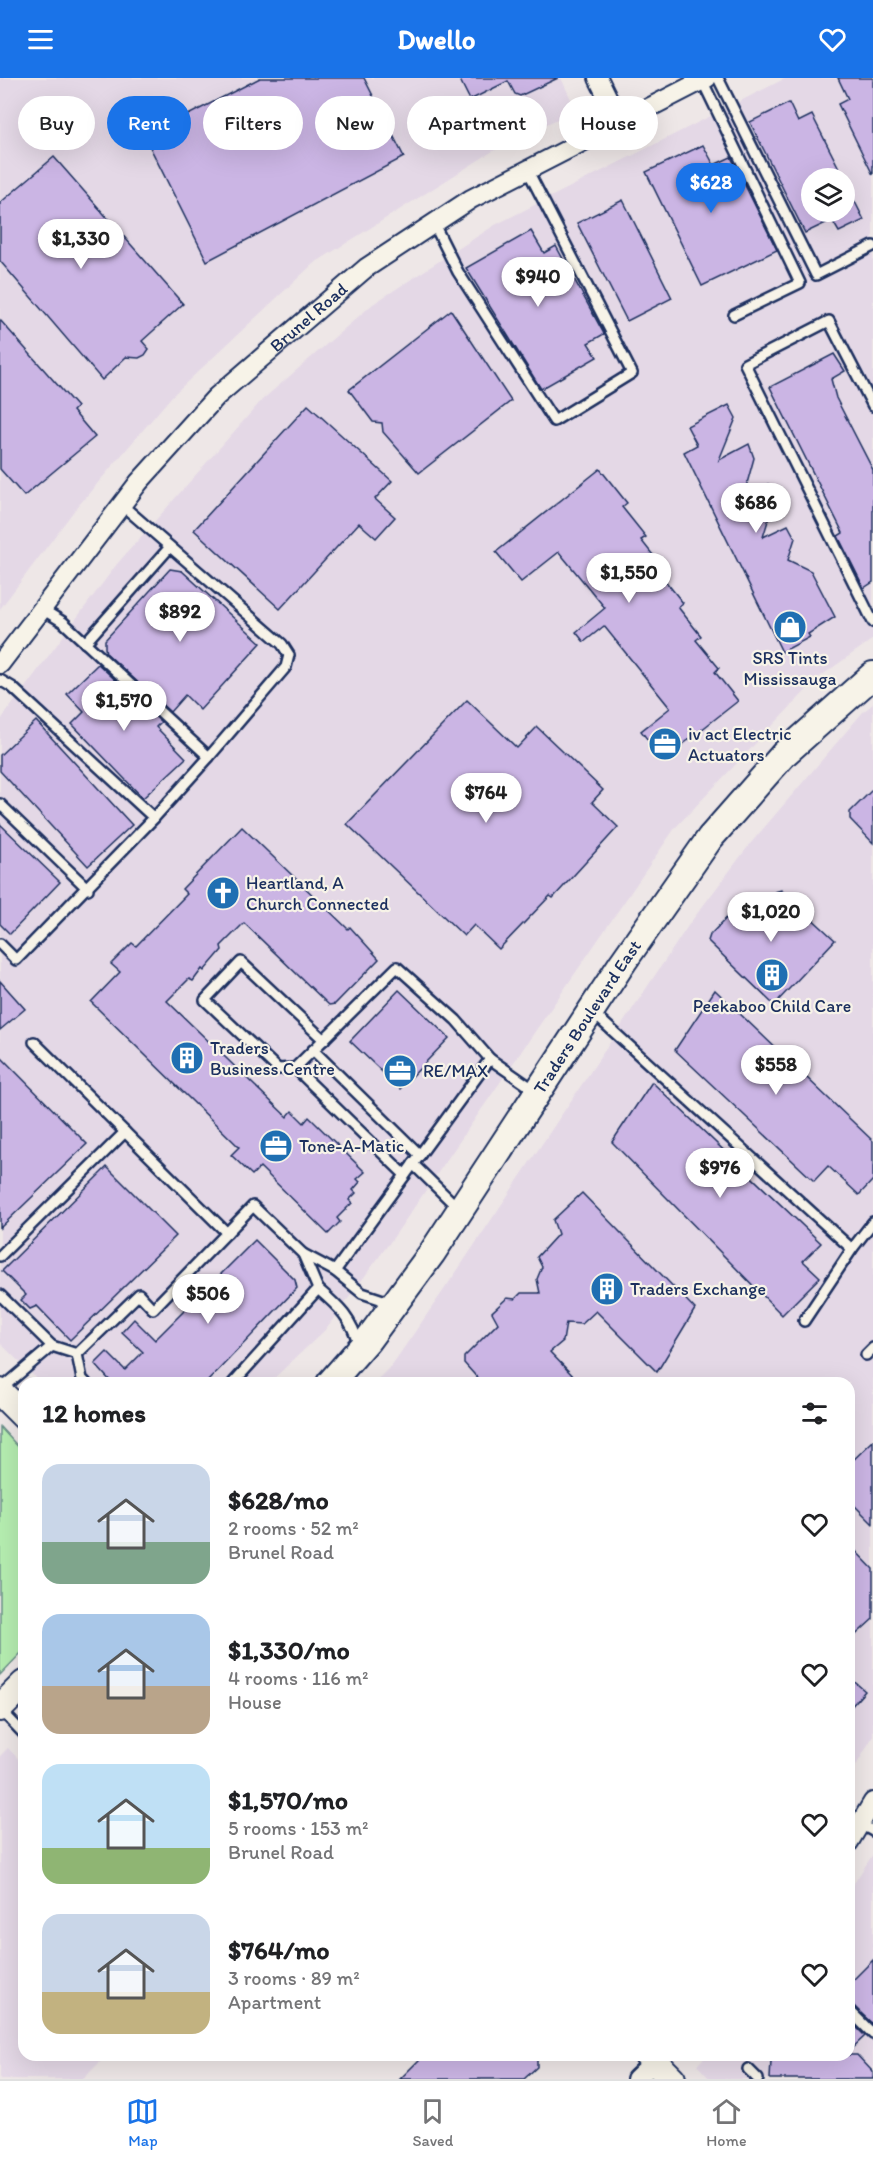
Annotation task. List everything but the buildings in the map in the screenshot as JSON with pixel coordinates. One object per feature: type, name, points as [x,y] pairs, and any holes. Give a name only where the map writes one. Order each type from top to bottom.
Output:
[{"type":"street","points":[[598,78],[607,96]]},
{"type":"street","name":"Brunel Road","points":[[658,103],[709,79]]},
{"type":"street","name":"Brunel Road","points":[[0,664],[122,505],[216,397],[366,268],[471,199],[565,150]]},
{"type":"street","name":"Traders Boulevard East","points":[[335,1377],[394,1304],[460,1210],[685,872],[739,803],[816,723],[873,675]]},
{"type":"street","points":[[0,1391],[18,1410]]},
{"type":"street","points":[[0,1708],[18,1690]]},
{"type":"street","points":[[866,1828],[873,1802]]},
{"type":"lane","points":[[709,79],[816,275],[873,246]]},
{"type":"lane","points":[[709,79],[800,283],[734,315]]},
{"type":"lane","points":[[434,224],[458,272],[554,421],[632,373],[527,170]]},
{"type":"lane","points":[[873,406],[829,321],[745,364],[873,622]]},
{"type":"lane","points":[[0,944],[16,960],[88,889],[154,818],[209,758],[286,667],[289,655],[282,644],[122,505]]},
{"type":"lane","points":[[85,643],[170,547]]},
{"type":"lane","points":[[864,602],[873,596]]},
{"type":"lane","points":[[42,609],[63,622],[209,758]]},
{"type":"lane","points":[[0,680],[12,687],[154,818]]},
{"type":"lane","points":[[0,804],[88,889]]},
{"type":"lane","points":[[324,1040],[241,962],[205,1000],[278,1069],[295,1068],[324,1040],[397,966],[456,1020],[490,1059],[539,1093]]},
{"type":"lane","points":[[591,1011],[852,1249]]},
{"type":"lane","points":[[34,1042],[227,1233]]},
{"type":"lane","points":[[313,1050],[420,1155]]},
{"type":"lane","points":[[335,1271],[490,1059]]},
{"type":"lane","points":[[295,1068],[405,1175]]},
{"type":"lane","points":[[0,1256],[125,1132]]},
{"type":"lane","points":[[413,1164],[460,1210]]},
{"type":"lane","points":[[76,1354],[140,1294],[153,1309],[253,1206],[303,1254],[335,1271],[362,1293],[394,1304]]},
{"type":"lane","points":[[804,1321],[873,1222]]},
{"type":"lane","points":[[303,1254],[318,1289],[343,1310],[353,1325],[360,1349]]},
{"type":"lane","points":[[238,1377],[318,1289]]},
{"type":"lane","points":[[0,1295],[52,1346],[76,1354]]},
{"type":"lane","points":[[0,1391],[52,1346]]},
{"type":"lane","points":[[76,1354],[80,1377]]},
{"type":"lane","points":[[0,1708],[18,1728]]},
{"type":"lane","points":[[855,2016],[873,2034]]},
{"type":"lane","points":[[748,2069],[758,2079]]},
{"type":"shaded area","points":[[0,78],[561,78],[569,96],[559,96],[559,118],[547,124],[547,96],[407,96],[407,150],[495,150],[313,264],[172,396],[73,512],[0,609]]},
{"type":"shaded area","points":[[786,78],[873,78],[873,639],[818,678],[675,828],[393,1238],[325,1330],[275,1377],[35,1377],[0,1343],[0,721],[117,564],[262,400],[373,304],[495,225],[643,150],[658,150],[658,143]]},
{"type":"shaded area","points":[[873,704],[873,1736],[855,1768],[855,1377],[380,1377],[392,1365],[459,1268],[690,923],[750,844],[863,712]]},
{"type":"shaded area","points":[[8,1748],[18,1759],[18,2061],[101,2061],[83,2079],[0,2079],[0,1756]]},
{"type":"shaded area","points":[[873,1854],[873,2079],[710,2079],[697,2065],[701,2061],[855,2061],[855,1882]]},
{"type":"green space","points":[[0,1427],[18,1446],[18,1656],[0,1675]]},
{"type":"place","name":"SRS Tints Mississauga","points":[[790,627]]},
{"type":"place","name":"iv act Electric Actuators","points":[[665,744]]},
{"type":"place","name":"Heartland, A Church Connected","points":[[223,893]]},
{"type":"place","name":"Peekaboo Child Care","points":[[772,975]]},
{"type":"place","name":"Traders Business Centre","points":[[187,1058]]},
{"type":"place","name":"RE/MAX","points":[[400,1071]]},
{"type":"place","name":"Tone-A-Matic","points":[[276,1146]]},
{"type":"place","name":"Traders Exchange","points":[[607,1289]]}]
